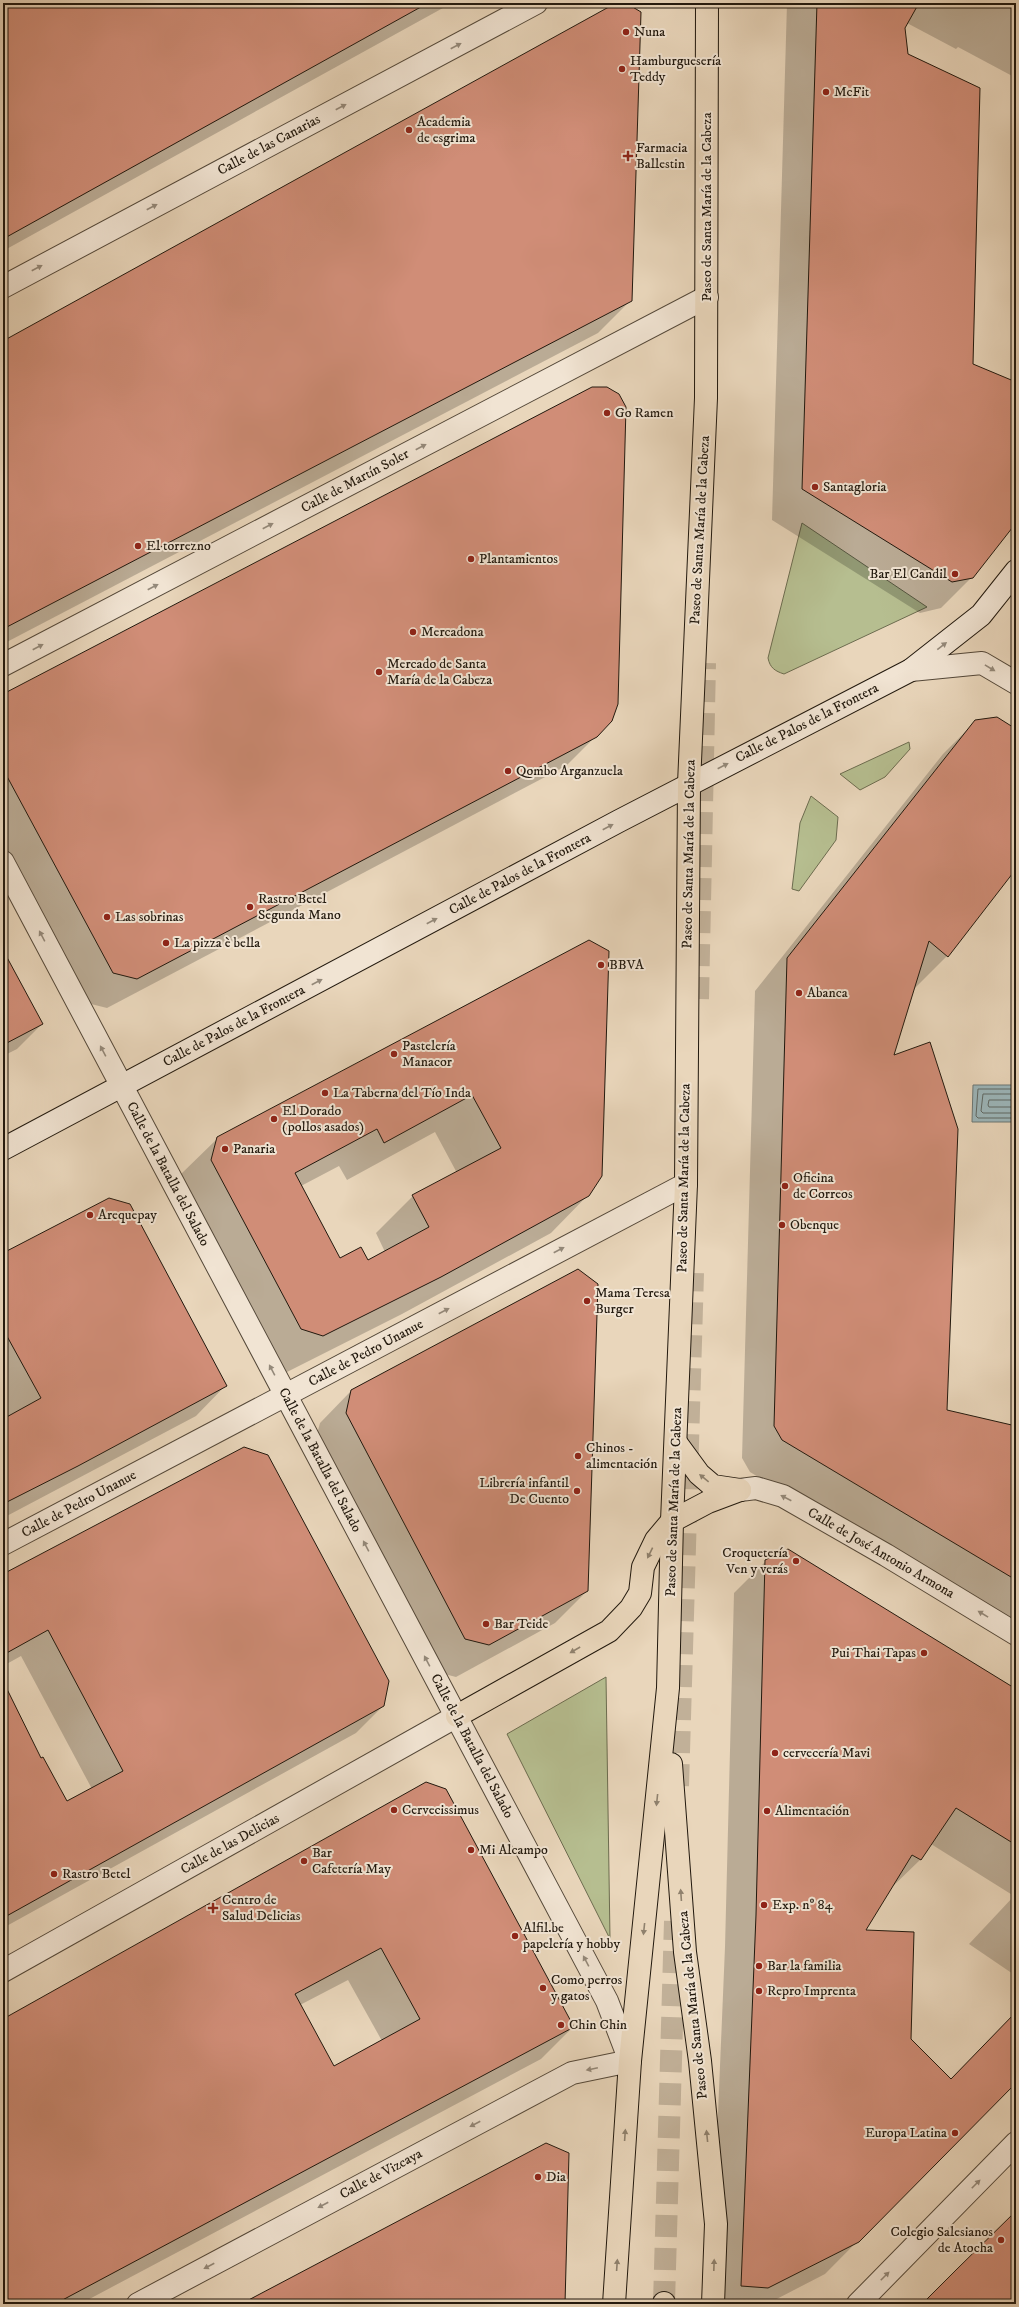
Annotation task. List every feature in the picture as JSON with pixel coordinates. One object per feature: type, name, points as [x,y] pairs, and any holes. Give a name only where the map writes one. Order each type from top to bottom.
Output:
[{"type":"main road","name":"Paseo de Santa María de la Cabeza","points":[[614,2304],[630,2061],[667,1705],[672,1521],[677,1444],[686,1184],[689,784],[706,398],[707,3]]},
{"type":"main road","points":[[677,1444],[699,1474],[714,1486],[740,1490]]},
{"type":"main road","points":[[456,1716],[609,1630],[634,1603],[640,1593],[643,1567],[656,1540],[672,1521],[708,1502],[740,1490]]},
{"type":"main road","name":"Paseo de Santa María de la Cabeza","points":[[667,1705],[685,1952],[700,2061],[716,2224],[713,2304]]},
{"type":"street","name":"Calle de las Canarias","points":[[3,287],[536,3]]},
{"type":"street","name":"Calle de Martín Soler","points":[[3,665],[707,297]]},
{"type":"street","name":"Calle de Palos de la Frontera","points":[[3,1149],[689,784],[911,670],[981,615],[1016,572]]},
{"type":"street","points":[[911,670],[982,663],[1016,683]]},
{"type":"street","name":"Calle de la Batalla del Salado","points":[[3,862],[607,2001],[630,2061]]},
{"type":"street","name":"Calle de Pedro Unanue","points":[[3,1544],[686,1184]]},
{"type":"street","name":"Calle de José Antonio Armona","points":[[740,1490],[756,1488],[783,1496],[886,1555],[1016,1634]]},
{"type":"street","name":"Calle de las Delicias","points":[[3,1971],[456,1716]]},
{"type":"street","name":"Calle de Vizcaya","points":[[138,2304],[572,2073],[630,2061]]},
{"type":"street","points":[[858,2304],[1016,2143]]},
{"type":"green space","points":[[802,523],[927,607],[784,674],[773,669],[768,658]]},
{"type":"green space","points":[[909,742],[910,749],[885,777],[860,790],[840,774]]},
{"type":"green space","points":[[811,796],[838,817],[836,840],[799,891],[792,889],[800,823]]},
{"type":"green space","points":[[606,1677],[610,1939],[507,1734]]},
{"type":"water","points":[[973,1085],[1016,1085],[1016,1122],[972,1122]]},
{"type":"building","points":[[3,3],[428,3],[3,239]]},
{"type":"building","points":[[616,3],[626,3],[641,12],[632,301],[3,629],[3,341]]},
{"type":"building","points":[[817,3],[919,3],[905,28],[908,54],[980,88],[973,364],[1016,382],[1016,523],[973,578],[952,582],[802,489]]},
{"type":"building","points":[[592,387],[607,387],[619,394],[626,407],[618,704],[612,721],[597,737],[137,979],[113,973],[3,769],[3,694]]},
{"type":"building","points":[[997,717],[1016,729],[1016,869],[948,957],[929,941],[894,1055],[930,1042],[958,1129],[947,1410],[1016,1426],[1016,1580],[782,1440],[774,1426],[787,958],[975,720]]},
{"type":"building","points":[[589,940],[609,951],[602,1176],[589,1196],[441,1277],[323,1336],[301,1329],[211,1160],[217,1137]],"holes":[[[472,1095],[501,1148],[412,1195],[429,1227],[368,1260],[361,1247],[340,1258],[295,1173],[377,1129],[384,1143]]]},
{"type":"building","points":[[3,950],[43,1024],[3,1045]]},
{"type":"building","points":[[109,1198],[130,1204],[227,1386],[78,1466],[3,1504],[3,1419],[41,1398],[3,1329],[3,1253]]},
{"type":"building","points":[[578,1269],[598,1284],[588,1591],[489,1645],[465,1639],[346,1413],[351,1390]]},
{"type":"building","points":[[244,1447],[268,1455],[389,1681],[384,1706],[3,1918],[3,1681],[41,1758],[43,1757],[67,1801],[123,1771],[48,1630],[3,1655],[3,1574]]},
{"type":"building","points":[[788,1549],[1016,1689],[1016,1845],[956,1808],[921,1860],[912,1855],[866,1930],[914,1932],[911,2039],[951,2079],[1016,2012],[1016,2083],[859,2242],[768,2288],[741,2286],[756,1915],[765,1560]]},
{"type":"building","points":[[426,1782],[446,1789],[574,2027],[55,2304],[3,2304],[3,2019]],"holes":[[[381,1948],[420,2019],[334,2066],[295,1994]]]},
{"type":"building","points":[[546,2143],[569,2153],[565,2304],[241,2304]]},
{"type":"building","name":"Colegio Salesianos de Atocha","points":[[1016,2211],[1016,2304],[922,2304],[957,2269]]},
{"type":"tunnel","points":[[698,999],[705,663]]},
{"type":"tunnel","points":[[678,1786],[693,1273]]},
{"type":"tunnel","points":[[664,2303],[675,1921]]},
{"type":"place","name":"Nuna","points":[[626,32]]},
{"type":"place","name":"Hamburguesería Teddy","points":[[622,69]]},
{"type":"place","name":"McFit","points":[[826,92]]},
{"type":"place","name":"Academia de esgrima","points":[[409,130]]},
{"type":"place","name":"Farmacia Ballestin","points":[[628,156]]},
{"type":"place","name":"Go Ramen","points":[[607,413]]},
{"type":"place","name":"Santagloria","points":[[815,487]]},
{"type":"place","name":"El torrezno","points":[[138,546]]},
{"type":"place","name":"Plantamientos","points":[[471,559]]},
{"type":"place","name":"Bar El Candil","points":[[955,574]]},
{"type":"place","name":"Mercadona","points":[[413,632]]},
{"type":"place","name":"Mercado de Santa María de la Cabeza","points":[[379,672]]},
{"type":"place","name":"Qombo Arganzuela","points":[[508,771]]},
{"type":"place","name":"Rastro Betel Segunda Mano","points":[[250,907]]},
{"type":"place","name":"Las sobrinas","points":[[107,917]]},
{"type":"place","name":"La pizza è bella","points":[[166,943]]},
{"type":"place","name":"BBVA","points":[[601,965]]},
{"type":"place","name":"Abanca","points":[[799,993]]},
{"type":"place","name":"Pastelería Manacor","points":[[394,1054]]},
{"type":"place","name":"La Taberna del Tío Inda","points":[[325,1093]]},
{"type":"place","name":"El Dorado (pollos asados)","points":[[274,1119]]},
{"type":"place","name":"Panaria","points":[[225,1149]]},
{"type":"place","name":"Oficina de Correos","points":[[785,1186]]},
{"type":"place","name":"Arequepay","points":[[90,1215]]},
{"type":"place","name":"Obenque","points":[[782,1225]]},
{"type":"place","name":"Mama Teresa Burger","points":[[587,1301]]},
{"type":"place","name":"Chinos - alimentación","points":[[578,1456]]},
{"type":"place","name":"Librería infantil De Cuento","points":[[577,1491]]},
{"type":"place","name":"Croquetería Ven y verás","points":[[796,1561]]},
{"type":"place","name":"Bar Teide","points":[[486,1624]]},
{"type":"place","name":"Pui Thai Tapas","points":[[924,1653]]},
{"type":"place","name":"cervecería Mavi","points":[[775,1753]]},
{"type":"place","name":"Cervecissimus","points":[[394,1810]]},
{"type":"place","name":"Alimentación","points":[[767,1811]]},
{"type":"place","name":"Mi Alcampo","points":[[471,1850]]},
{"type":"place","name":"Bar Cafetería May","points":[[304,1861]]},
{"type":"place","name":"Rastro Betel","points":[[54,1874]]},
{"type":"place","name":"Exp. nº 84","points":[[764,1905]]},
{"type":"place","name":"Centro de Salud Delicias","points":[[213,1908]]},
{"type":"place","name":"Alfil.be papelería y hobby","points":[[515,1936]]},
{"type":"place","name":"Bar la familia","points":[[759,1966]]},
{"type":"place","name":"Como perros y gatos","points":[[543,1988]]},
{"type":"place","name":"Repro Imprenta","points":[[759,1991]]},
{"type":"place","name":"Chin Chin","points":[[561,2025]]},
{"type":"place","name":"Europa Latina","points":[[955,2133]]},
{"type":"place","name":"Dia","points":[[538,2177]]},
{"type":"place","name":"Colegio Salesianos de Atocha","points":[[1001,2240]]}]
